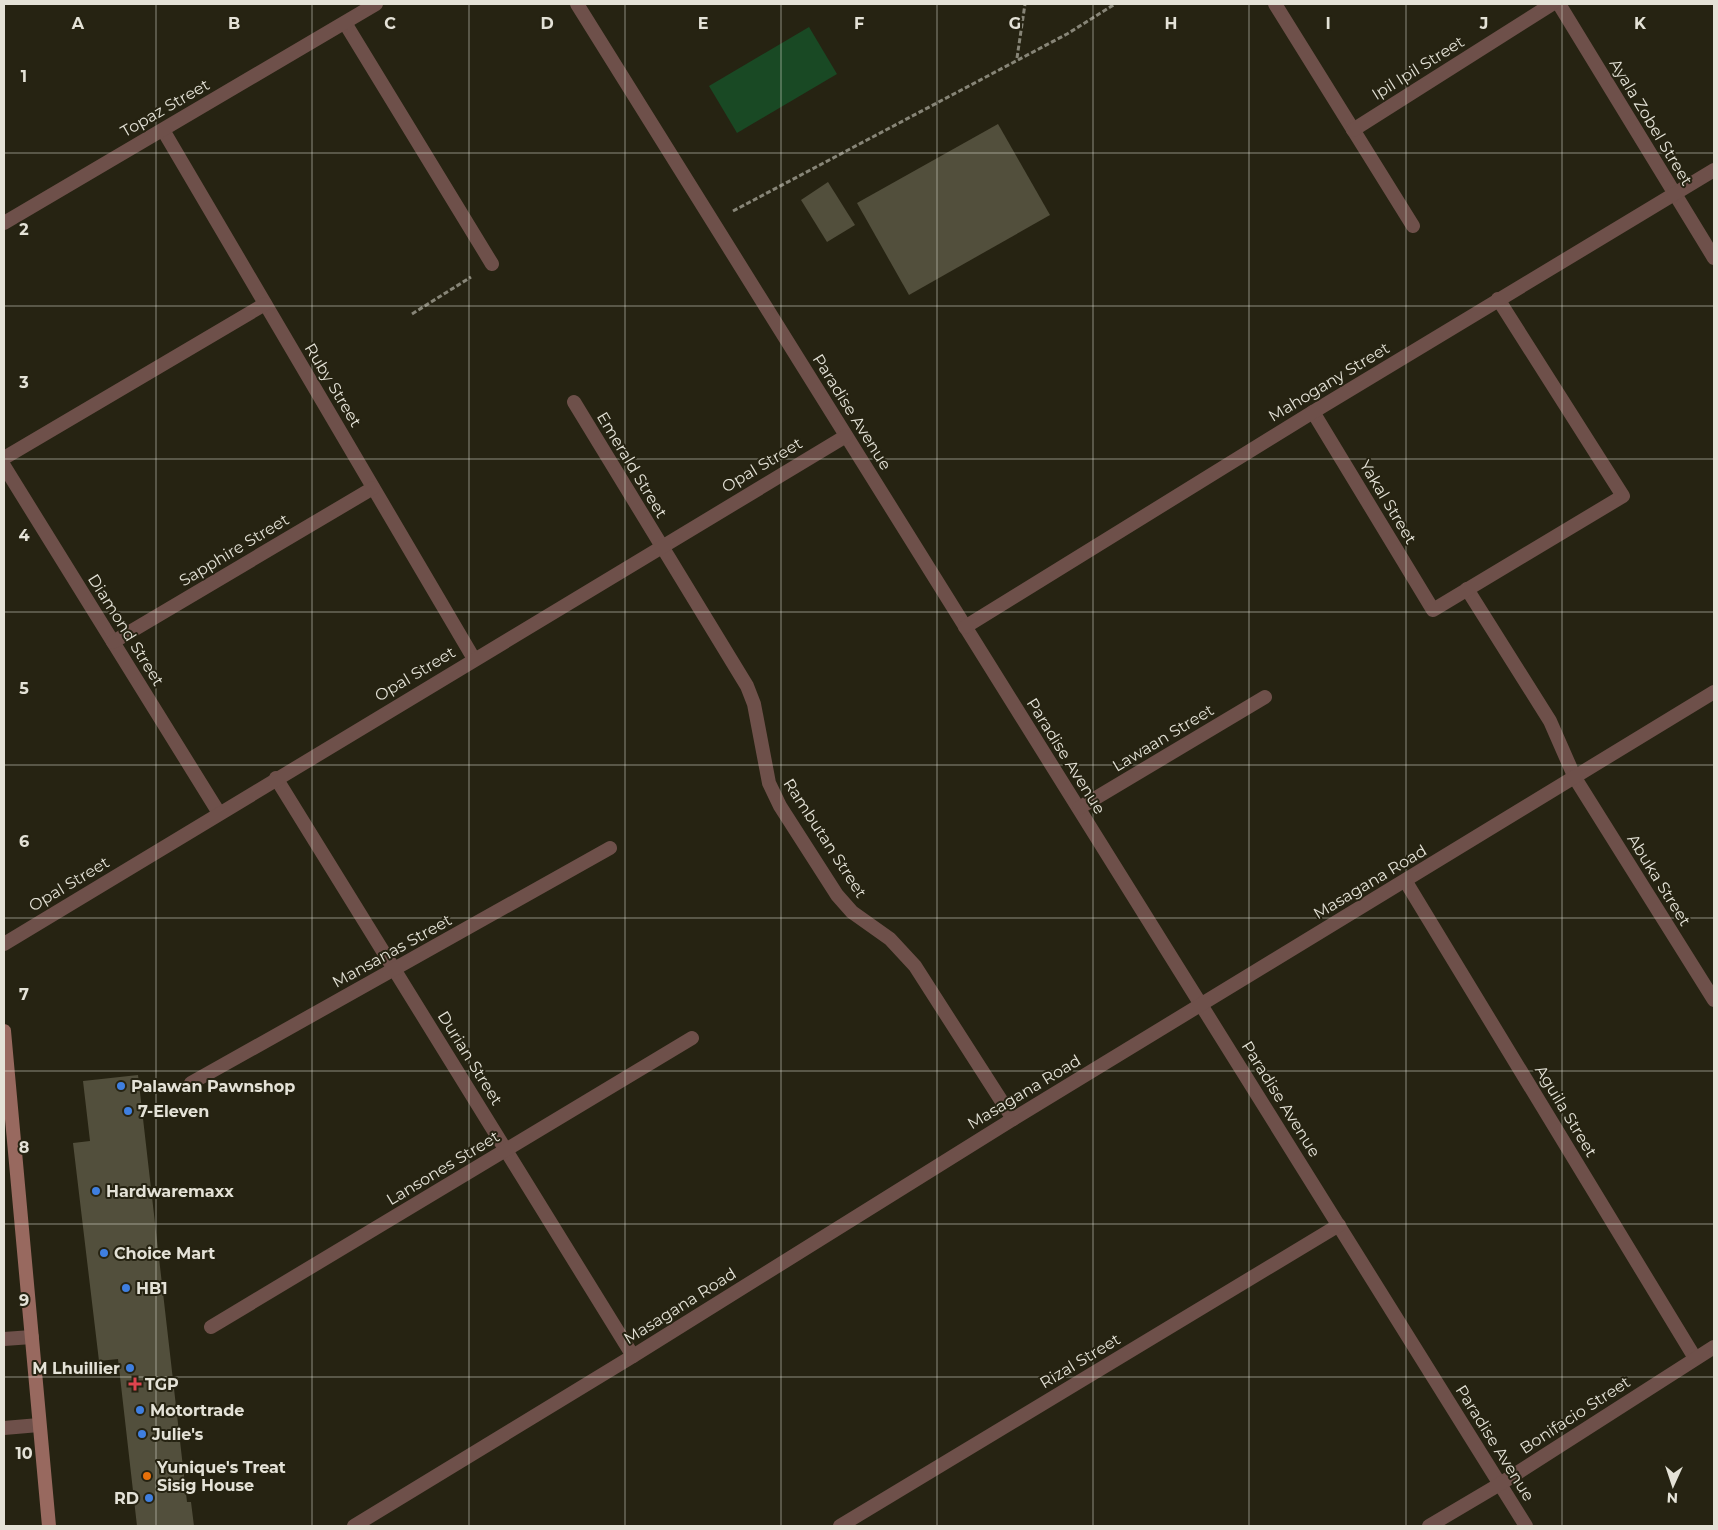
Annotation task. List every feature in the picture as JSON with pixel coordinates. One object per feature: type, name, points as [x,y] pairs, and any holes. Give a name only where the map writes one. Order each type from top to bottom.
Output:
[{"type":"main road","points":[[4,1031],[49,1526]]},
{"type":"street","name":"Topaz Street","points":[[4,223],[376,4]]},
{"type":"street","name":"Paradise Avenue","points":[[577,4],[1526,1526]]},
{"type":"street","points":[[1275,4],[1413,226]]},
{"type":"street","name":"Ipil Ipil Street","points":[[1353,130],[1552,4]]},
{"type":"street","name":"Ayala Zobel Street","points":[[1559,4],[1714,258]]},
{"type":"street","points":[[344,22],[492,264]]},
{"type":"street","name":"Ruby Street","points":[[163,130],[474,658]]},
{"type":"street","name":"Mahogany Street","points":[[965,627],[1498,299],[1714,170]]},
{"type":"street","points":[[1467,589],[1624,496],[1498,299]]},
{"type":"street","points":[[4,458],[265,304]]},
{"type":"street","name":"Emerald Street","points":[[574,402],[660,546]]},
{"type":"street","name":"Yakal Street","points":[[1313,412],[1433,610],[1467,589]]},
{"type":"street","name":"Opal Street","points":[[4,944],[474,658],[846,436]]},
{"type":"street","name":"Diamond Street","points":[[4,466],[219,813]]},
{"type":"street","name":"Sapphire Street","points":[[113,642],[373,488]]},
{"type":"street","name":"Rambutan Street","points":[[660,546],[747,686],[754,704],[769,783],[780,806],[837,896],[852,912],[890,939],[915,966],[1013,1119]]},
{"type":"street","name":"Abuka Street","points":[[1467,589],[1550,720],[1575,778],[1714,1000]]},
{"type":"street","name":"Masagana Road","points":[[354,1526],[633,1356],[1013,1119],[1406,882],[1714,692]]},
{"type":"street","name":"Lawaan Street","points":[[1079,808],[1265,697]]},
{"type":"street","name":"Durian Street","points":[[276,778],[633,1356]]},
{"type":"street","name":"Mansanas Street","points":[[191,1084],[610,848]]},
{"type":"street","name":"Aguila Street","points":[[1406,882],[1696,1358]]},
{"type":"street","name":"Lansones Street","points":[[212,1327],[692,1038]]},
{"type":"street","name":"Rizal Street","points":[[840,1526],[1338,1225]]},
{"type":"street","points":[[4,1339],[32,1337]]},
{"type":"street","name":"Bonifacio Street","points":[[1429,1526],[1500,1484],[1714,1347]]},
{"type":"street","points":[[4,1428],[39,1425]]},
{"type":"path","points":[[1017,58],[1025,4]]},
{"type":"path","points":[[713,222],[1017,58],[1067,34],[1116,4]]},
{"type":"path","points":[[412,314],[492,264]]},
{"type":"green space","points":[[809,27],[837,74],[737,133],[709,86]]},
{"type":"building","points":[[998,124],[1050,215],[909,295],[857,203]]},
{"type":"building","points":[[828,182],[855,225],[827,242],[801,200]]},
{"type":"building","points":[[138,1075],[187,1502],[191,1502],[194,1526],[137,1526],[118,1359],[99,1361],[73,1143],[90,1141],[83,1081]]},
{"type":"place","name":"Palawan Pawnshop","points":[[121,1086]]},
{"type":"place","name":"7-Eleven","points":[[128,1111]]},
{"type":"place","name":"Hardwaremaxx","points":[[96,1191]]},
{"type":"place","name":"Choice Mart","points":[[104,1253]]},
{"type":"place","name":"HB1","points":[[126,1288]]},
{"type":"place","name":"M Lhuillier","points":[[130,1368]]},
{"type":"place","name":"TGP","points":[[135,1384]]},
{"type":"place","name":"Motortrade","points":[[140,1410]]},
{"type":"place","name":"Julie's","points":[[142,1434]]},
{"type":"place","name":"Yunique's Treat Sisig House","points":[[147,1476]]},
{"type":"place","name":"RD","points":[[149,1498]]}]
